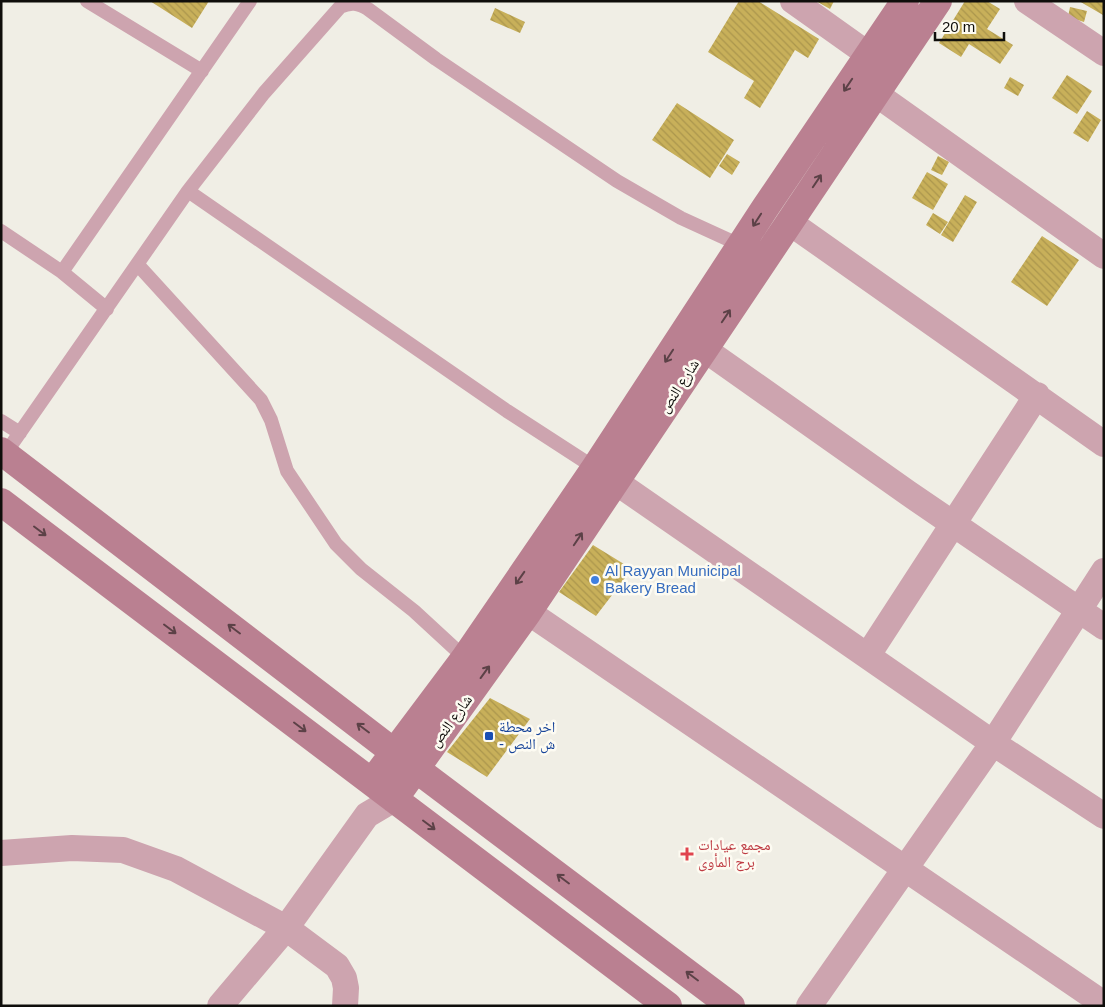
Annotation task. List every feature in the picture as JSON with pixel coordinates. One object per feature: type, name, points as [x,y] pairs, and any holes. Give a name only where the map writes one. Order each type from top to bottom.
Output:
[{"type":"main road","name":"شارع النص","points":[[394,798],[528,612],[740,245],[905,1]]},
{"type":"main road","name":"شارع النص","points":[[372,782],[704,348],[938,1]]},
{"type":"main road","points":[[9,446],[394,752],[731,1006]]},
{"type":"main road","points":[[1,502],[668,1006]]},
{"type":"street","points":[[793,1],[869,55]]},
{"type":"street","points":[[1027,1],[1104,52]]},
{"type":"street","points":[[876,94],[1104,256]]},
{"type":"street","points":[[789,222],[1104,444]]},
{"type":"street","points":[[704,348],[952,524],[1104,627]]},
{"type":"street","points":[[868,655],[1037,396]]},
{"type":"street","points":[[606,476],[993,743],[1104,816]]},
{"type":"street","points":[[809,1006],[993,743],[1104,571]]},
{"type":"street","points":[[528,612],[904,870],[1104,1004]]},
{"type":"street","points":[[367,815],[372,782]]},
{"type":"street","points":[[220,1006],[286,928],[367,815],[394,798]]},
{"type":"street","points":[[1,854],[72,848],[123,850],[176,869],[286,928],[337,966],[344,978],[346,988],[345,1006]]},
{"type":"lane","points":[[87,1],[202,71]]},
{"type":"lane","points":[[62,272],[250,1]]},
{"type":"lane","points":[[9,446],[188,192],[264,93],[340,6],[354,3],[368,9],[436,59],[617,181],[681,218],[740,245]]},
{"type":"lane","points":[[188,192],[507,411],[606,476]]},
{"type":"lane","points":[[1,231],[62,272],[107,309]]},
{"type":"lane","points":[[138,265],[261,400],[271,420],[287,471],[336,544],[361,570],[414,611],[465,658]]},
{"type":"lane","points":[[1,421],[9,446]]},
{"type":"building","points":[[150,1],[209,1],[192,28]]},
{"type":"building","points":[[739,1],[758,1],[819,39],[808,58],[795,50],[760,108],[744,98],[754,81],[708,52]]},
{"type":"building","points":[[816,1],[834,1],[830,9]]},
{"type":"building","points":[[965,1],[987,1],[1000,9],[987,29],[1013,45],[1000,64],[969,44],[961,57],[939,43]]},
{"type":"building","points":[[1079,1],[1104,1],[1103,15]]},
{"type":"building","points":[[1070,7],[1087,11],[1084,22],[1068,17]]},
{"type":"building","points":[[495,8],[525,22],[520,33],[490,20]]},
{"type":"building","points":[[1067,75],[1092,91],[1077,114],[1052,98]]},
{"type":"building","points":[[1010,77],[1024,85],[1018,96],[1004,88]]},
{"type":"building","points":[[677,103],[734,140],[710,178],[652,140]]},
{"type":"building","points":[[1087,111],[1101,120],[1088,142],[1073,133]]},
{"type":"building","points":[[727,154],[740,162],[732,175],[719,166]]},
{"type":"building","points":[[938,156],[949,162],[942,175],[931,170]]},
{"type":"building","points":[[927,172],[948,184],[933,210],[912,198]]},
{"type":"building","points":[[965,195],[977,202],[953,242],[941,235]]},
{"type":"building","points":[[933,213],[948,222],[940,234],[926,225]]},
{"type":"building","points":[[1042,236],[1079,260],[1047,306],[1011,282]]},
{"type":"building","name":"Al Rayyan Municipal Bakery Bread","points":[[593,545],[632,569],[596,616],[559,592]]},
{"type":"building","name":"اخر محطة - ش النص","points":[[490,698],[530,719],[487,777],[447,752]]},
{"type":"place","name":"Al Rayyan Municipal Bakery Bread","points":[[595,580]]},
{"type":"place","name":"اخر محطة - ش النص","points":[[489,736]]},
{"type":"place","name":"مجمع عيادات برج المأوى","points":[[687,854]]}]
